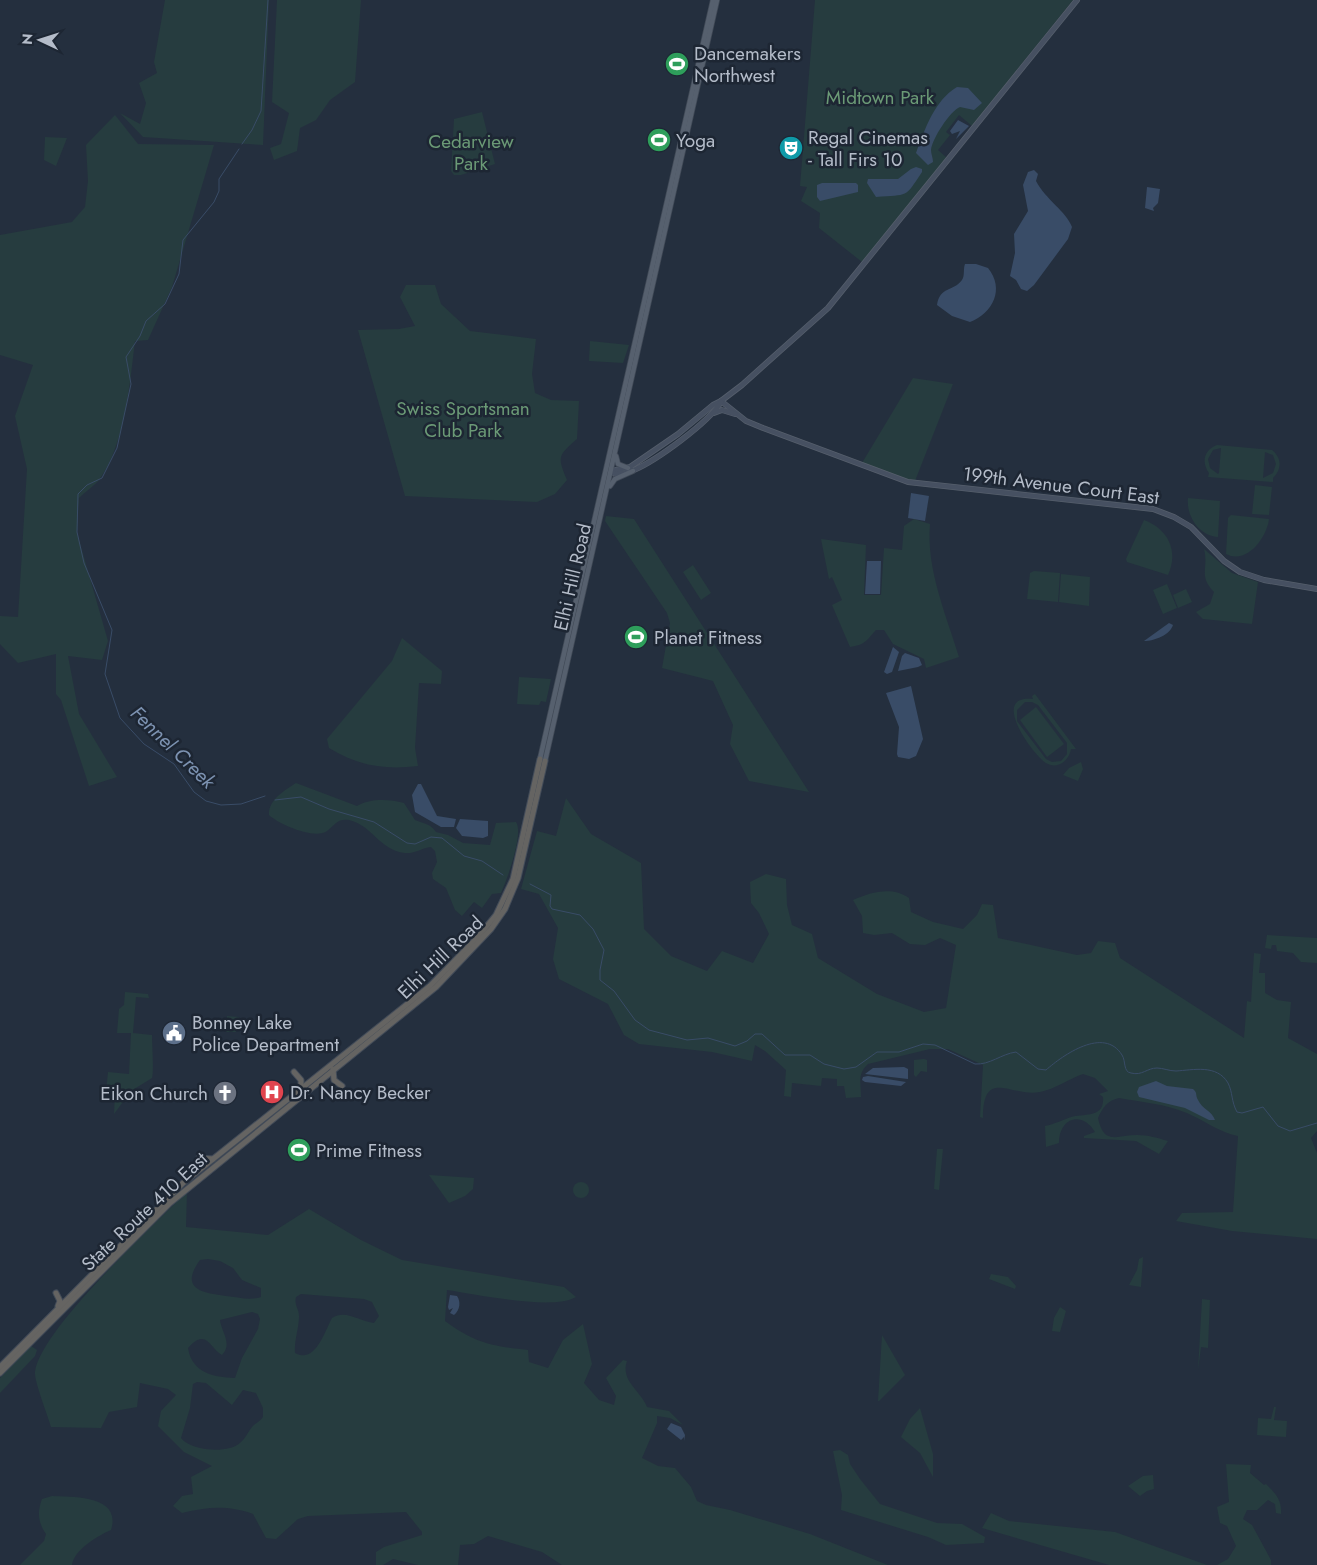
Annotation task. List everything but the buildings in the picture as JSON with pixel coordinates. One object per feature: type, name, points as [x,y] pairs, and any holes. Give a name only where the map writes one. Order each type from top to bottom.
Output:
[{"type":"highway","name":"Elhi Hill Road","points":[[316,1080],[334,1068],[436,987],[500,917],[516,884],[543,760]]},
{"type":"highway","name":"Elhi Hill Road","points":[[316,1080],[430,986],[469,950]]},
{"type":"highway","points":[[334,1068],[334,1080],[342,1086]]},
{"type":"highway","points":[[294,1072],[301,1080],[300,1090]]},
{"type":"highway","name":"State Route 410 East","points":[[0,1367],[166,1198],[300,1090],[316,1080]]},
{"type":"highway","name":"State Route 410 East","points":[[0,1373],[170,1203],[316,1080]]},
{"type":"highway","points":[[199,1158],[213,1159]]},
{"type":"highway","points":[[57,1309],[60,1301],[58,1294],[72,1292]]},
{"type":"main road","name":"Elhi Hill Road","points":[[543,760],[713,0]]},
{"type":"main road","name":"Elhi Hill Road","points":[[543,760],[606,499],[718,0]]},
{"type":"main road","points":[[606,499],[612,481],[633,471],[674,444],[710,415],[721,401],[794,341],[841,295],[1077,0]]},
{"type":"main road","points":[[611,470],[628,468],[646,457],[713,404],[721,401]]},
{"type":"main road","name":"199th Avenue Court East","points":[[721,401],[738,414],[763,428],[908,482],[1154,509],[1174,517],[1191,527],[1211,549],[1236,569],[1252,577],[1275,583],[1317,589]]},
{"type":"main road","points":[[710,415],[722,410],[738,414]]},
{"type":"main road","points":[[618,440],[616,460],[618,464],[628,468]]},
{"type":"main road","points":[[611,470],[615,474],[633,471]]},
{"type":"green space","points":[[165,0],[269,0],[263,145],[143,137],[120,113],[140,124],[146,103],[139,83],[157,73],[154,62]]},
{"type":"green space","points":[[277,0],[361,0],[355,82],[330,100],[316,120],[300,128],[297,151],[274,160],[270,148],[281,144],[289,113],[272,102]]},
{"type":"green space","name":"Midtown Park","points":[[815,0],[1073,0],[972,126],[959,115],[946,132],[950,135],[938,150],[947,158],[862,262],[819,228],[820,213],[801,201],[807,187],[800,186]]},
{"type":"green space","name":"Cedarview Park","points":[[482,112],[495,164],[461,175],[454,175],[451,171],[454,119]]},
{"type":"green space","points":[[115,115],[138,144],[214,145],[172,287],[148,340],[135,341],[125,413],[115,449],[108,466],[99,480],[79,498],[77,533],[108,641],[102,660],[68,656],[79,714],[117,777],[89,786],[61,700],[56,694],[56,654],[18,663],[0,644],[0,616],[18,617],[27,469],[15,416],[33,365],[0,355],[0,235],[72,222],[85,207],[88,181],[86,145]]},
{"type":"green space","points":[[45,137],[67,138],[56,166],[44,160]]},
{"type":"green space","name":"Swiss Sportsman Club Park","points":[[406,285],[435,285],[441,304],[470,331],[536,339],[532,374],[535,393],[551,400],[579,401],[577,439],[566,449],[561,457],[567,480],[555,494],[537,502],[405,496],[358,330],[399,329],[415,326],[400,297]]},
{"type":"green space","points":[[590,341],[629,345],[623,363],[589,361]]},
{"type":"green space","points":[[913,378],[953,384],[915,481],[906,480],[862,463]]},
{"type":"green space","points":[[1217,445],[1272,450],[1278,456],[1280,464],[1273,482],[1208,477],[1209,473],[1205,465],[1205,457]],"holes":[[[1221,448],[1219,473],[1218,474],[1210,468],[1208,459],[1213,450]],[[1265,452],[1273,455],[1276,464],[1273,473],[1263,478]]]},
{"type":"green space","points":[[1255,485],[1272,487],[1269,515],[1252,514]]},
{"type":"green space","points":[[1188,498],[1220,501],[1218,537],[1205,533],[1195,524],[1189,512]]},
{"type":"green space","points":[[1231,515],[1269,519],[1260,541],[1248,553],[1241,556],[1226,554],[1228,518]]},
{"type":"green space","points":[[606,516],[634,519],[809,792],[749,781],[730,744],[733,725],[713,681],[662,668],[670,623],[667,613],[605,521]]},
{"type":"green space","points":[[914,519],[930,524],[931,558],[934,575],[959,657],[926,668],[924,659],[893,644],[884,630],[876,630],[862,643],[850,647],[832,605],[842,600],[832,577],[829,579],[821,539],[866,545],[864,595],[881,595],[884,548],[902,550],[904,526]]},
{"type":"green space","points":[[1144,520],[1159,529],[1169,542],[1172,549],[1172,558],[1168,575],[1127,562],[1126,559]]},
{"type":"green space","points":[[1204,549],[1232,573],[1258,582],[1252,624],[1203,619],[1196,612],[1210,604],[1214,592],[1206,581]]},
{"type":"green space","points":[[693,565],[711,593],[701,600],[683,572]]},
{"type":"green space","points":[[1034,571],[1060,573],[1058,602],[1027,599],[1030,573]]},
{"type":"green space","points":[[1061,574],[1090,577],[1089,606],[1059,602]]},
{"type":"green space","points":[[1167,584],[1177,608],[1163,614],[1153,590]]},
{"type":"green space","points":[[1186,589],[1192,602],[1178,608],[1173,595]]},
{"type":"green space","points":[[402,638],[442,671],[441,684],[419,683],[415,748],[418,766],[383,767],[361,763],[329,748],[327,739],[392,661]]},
{"type":"green space","points":[[519,677],[551,679],[546,702],[541,701],[539,705],[517,704]]},
{"type":"green space","points":[[1035,694],[1076,749],[1071,749],[1065,761],[1058,765],[1046,763],[1032,748],[1018,726],[1014,715],[1014,706],[1020,700],[1033,699],[1032,696]],"holes":[[[1025,702],[1032,702],[1038,705],[1067,743],[1067,754],[1061,761],[1052,762],[1046,759],[1017,721],[1017,710]]]},
{"type":"green space","points":[[1036,707],[1064,744],[1047,757],[1020,720]]},
{"type":"green space","points":[[1081,762],[1083,769],[1078,781],[1063,775],[1069,768]]},
{"type":"green space","points":[[296,783],[357,806],[362,803],[380,800],[404,803],[415,820],[429,825],[436,832],[448,835],[463,843],[490,845],[496,823],[516,822],[518,836],[516,846],[501,893],[492,894],[482,908],[474,902],[462,916],[455,910],[446,888],[433,879],[432,873],[437,862],[435,851],[431,847],[408,853],[396,851],[382,843],[364,827],[349,820],[336,822],[327,831],[314,834],[280,823],[269,815],[271,805],[278,796]]},
{"type":"green space","points":[[566,798],[591,834],[641,863],[644,929],[671,956],[707,971],[722,951],[753,963],[769,934],[759,913],[751,903],[750,882],[766,874],[786,879],[787,905],[792,925],[812,934],[818,958],[877,994],[924,1012],[946,1008],[956,945],[940,938],[925,945],[910,944],[892,933],[874,935],[863,933],[862,916],[853,900],[881,891],[896,892],[909,898],[911,912],[933,922],[963,929],[977,915],[982,904],[993,905],[998,938],[1077,955],[1091,953],[1098,941],[1115,943],[1120,958],[1244,1038],[1247,1001],[1251,1002],[1254,953],[1261,954],[1259,973],[1265,973],[1265,993],[1277,1000],[1291,1002],[1288,1038],[1317,1054],[1317,1131],[1311,1138],[1317,1153],[1317,1239],[1232,1231],[1176,1221],[1182,1213],[1233,1212],[1238,1136],[1225,1132],[1179,1110],[1119,1098],[1106,1105],[1098,1118],[1101,1127],[1108,1136],[1141,1135],[1168,1141],[1159,1154],[1136,1141],[1084,1138],[1084,1136],[1095,1132],[1090,1125],[1078,1119],[1067,1123],[1063,1128],[1059,1143],[1046,1147],[1045,1126],[1071,1117],[1092,1114],[1101,1109],[1103,1097],[1099,1094],[1108,1091],[1095,1078],[1083,1074],[1040,1092],[1030,1093],[1001,1088],[994,1089],[988,1093],[984,1102],[983,1118],[980,1117],[983,1065],[948,1049],[930,1049],[868,1064],[861,1075],[861,1097],[846,1098],[844,1086],[837,1086],[837,1079],[822,1078],[821,1086],[792,1083],[791,1097],[784,1096],[786,1070],[765,1051],[755,1045],[752,1061],[712,1052],[639,1044],[624,1035],[608,1004],[559,979],[553,959],[558,928],[539,894],[521,889],[537,831],[556,836]]},
{"type":"green space","points":[[1267,935],[1317,938],[1317,963],[1301,962],[1293,953],[1277,951],[1276,945],[1272,945],[1271,949],[1265,948]]},
{"type":"green space","points":[[125,992],[148,994],[149,998],[136,997],[133,1033],[152,1035],[153,1075],[152,1078],[131,1091],[114,1114],[115,1092],[106,1091],[108,1072],[129,1074],[131,1033],[117,1033],[119,1009],[124,1005]]},
{"type":"green space","points":[[227,1016],[239,1017],[236,1032],[226,1032]]},
{"type":"green space","points":[[914,1060],[927,1060],[927,1072],[921,1071],[916,1077],[914,1075]]},
{"type":"green space","points":[[937,1149],[943,1149],[939,1190],[934,1189]]},
{"type":"green space","points":[[429,1175],[474,1178],[473,1189],[465,1196],[449,1203]]},
{"type":"green space","points":[[581,1182],[589,1190],[581,1198],[573,1190]]},
{"type":"green space","points":[[187,1191],[186,1227],[268,1235],[309,1209],[361,1240],[402,1260],[564,1287],[576,1297],[565,1301],[532,1302],[447,1290],[445,1321],[475,1339],[493,1345],[528,1350],[529,1362],[548,1368],[563,1340],[583,1324],[592,1364],[584,1383],[599,1400],[614,1405],[616,1396],[606,1378],[623,1360],[627,1361],[626,1374],[647,1407],[669,1411],[683,1425],[670,1418],[657,1416],[657,1423],[642,1458],[658,1466],[675,1468],[691,1487],[697,1501],[706,1505],[730,1510],[810,1534],[888,1565],[562,1565],[542,1552],[488,1536],[474,1544],[460,1545],[458,1565],[418,1565],[393,1559],[383,1565],[376,1565],[376,1552],[384,1547],[422,1535],[422,1532],[406,1512],[308,1516],[298,1519],[276,1539],[266,1538],[253,1514],[244,1511],[218,1508],[182,1513],[173,1506],[182,1496],[193,1494],[191,1477],[212,1466],[184,1452],[158,1426],[161,1411],[176,1395],[168,1389],[140,1383],[137,1407],[109,1412],[101,1428],[51,1427],[35,1372],[42,1353],[77,1305],[126,1252]],"holes":[[[200,1260],[220,1261],[233,1268],[242,1280],[261,1288],[261,1297],[248,1299],[217,1295],[196,1288],[192,1277]],[[301,1294],[364,1299],[372,1302],[379,1316],[374,1323],[348,1315],[332,1318],[318,1345],[313,1351],[302,1355],[295,1353],[299,1316],[296,1297]],[[252,1312],[258,1314],[260,1319],[258,1329],[242,1358],[235,1378],[212,1375],[205,1372],[194,1363],[190,1356],[188,1348],[200,1339],[208,1341],[222,1355],[225,1351],[226,1338],[220,1320]],[[197,1382],[206,1383],[232,1405],[243,1390],[256,1393],[263,1408],[263,1417],[252,1427],[242,1441],[227,1449],[210,1450],[193,1446],[181,1438],[190,1408],[193,1384]]]},
{"type":"green space","points":[[1143,1257],[1141,1287],[1129,1285],[1137,1270],[1139,1259]]},
{"type":"green space","points":[[991,1274],[1008,1277],[1016,1286],[1015,1289],[989,1279]]},
{"type":"green space","points":[[1202,1299],[1210,1300],[1208,1348],[1201,1347],[1198,1370]]},
{"type":"green space","points":[[1060,1307],[1066,1311],[1060,1332],[1052,1331],[1054,1318]]},
{"type":"green space","points":[[882,1335],[905,1375],[878,1401]]},
{"type":"green space","points":[[31,1346],[37,1350],[35,1356],[0,1393],[0,1378]]},
{"type":"green space","points":[[1274,1407],[1276,1407],[1274,1420],[1287,1421],[1286,1437],[1257,1435],[1258,1418],[1271,1419]]},
{"type":"green space","points":[[920,1408],[933,1454],[933,1477],[920,1453],[901,1437],[910,1419]]},
{"type":"green space","points":[[840,1450],[848,1455],[850,1464],[880,1504],[937,1523],[962,1524],[985,1537],[984,1543],[946,1545],[928,1537],[841,1510],[842,1495],[833,1451]]},
{"type":"green space","points":[[1226,1464],[1251,1465],[1250,1473],[1264,1485],[1266,1484],[1279,1501],[1281,1514],[1276,1513],[1275,1504],[1268,1500],[1257,1510],[1247,1510],[1243,1519],[1252,1525],[1271,1560],[1271,1565],[1217,1565],[1228,1559],[1236,1546],[1227,1526],[1220,1523],[1217,1507],[1229,1502]]},
{"type":"green space","points":[[1153,1475],[1154,1489],[1140,1496],[1128,1486],[1143,1476]]},
{"type":"green space","points":[[52,1496],[83,1498],[103,1504],[109,1510],[112,1519],[111,1530],[99,1536],[82,1549],[77,1554],[72,1565],[20,1565],[44,1541],[46,1534],[41,1525],[39,1509],[42,1499]]},
{"type":"green space","points":[[991,1513],[1009,1521],[1115,1532],[1207,1565],[1109,1565],[982,1528]]},
{"type":"water","points":[[957,87],[968,88],[982,103],[974,110],[960,107],[951,114],[932,145],[933,162],[928,165],[916,153],[919,144],[936,108]]},
{"type":"water","points":[[958,120],[969,126],[956,139],[960,131],[952,134],[950,131]]},
{"type":"water","points":[[916,167],[922,169],[922,172],[912,187],[900,195],[876,197],[867,183],[868,179],[898,179]]},
{"type":"water","points":[[1034,170],[1038,174],[1036,181],[1040,188],[1065,216],[1072,227],[1068,239],[1034,285],[1027,291],[1021,289],[1016,280],[1010,276],[1015,253],[1014,234],[1028,211],[1023,185],[1028,172]]},
{"type":"water","points":[[822,183],[856,183],[858,185],[858,192],[820,201],[817,197],[817,185]]},
{"type":"water","points":[[1147,187],[1160,189],[1158,203],[1153,208],[1154,211],[1145,208]]},
{"type":"water","points":[[965,264],[976,264],[988,268],[996,284],[996,292],[990,306],[985,313],[970,322],[952,316],[937,305],[944,292],[962,280]]},
{"type":"water","points":[[911,493],[929,496],[925,521],[908,518]]},
{"type":"water","points":[[867,561],[881,561],[880,594],[865,594]]},
{"type":"water","points":[[1169,623],[1173,625],[1169,632],[1157,639],[1144,641]]},
{"type":"water","points":[[893,647],[899,652],[892,672],[887,674],[884,672]]},
{"type":"water","points":[[905,653],[919,658],[922,665],[898,671],[902,656]]},
{"type":"water","points":[[911,686],[923,739],[916,756],[909,759],[898,757],[899,727],[886,693]]},
{"type":"water","points":[[418,784],[421,784],[437,816],[456,819],[454,827],[441,827],[415,812],[412,795]]},
{"type":"water","points":[[460,819],[488,821],[488,836],[483,838],[462,836],[456,828]]},
{"type":"water","points":[[904,1067],[908,1069],[908,1079],[865,1074],[873,1068]]},
{"type":"water","points":[[868,1076],[906,1082],[901,1086],[865,1082],[862,1080],[863,1077]]},
{"type":"water","points":[[1156,1081],[1167,1086],[1193,1089],[1202,1106],[1212,1114],[1215,1120],[1209,1120],[1185,1108],[1139,1097],[1137,1092],[1139,1087]]},
{"type":"water","points":[[450,1295],[457,1296],[459,1301],[459,1308],[454,1315],[450,1313],[453,1308],[449,1310],[448,1307]]},
{"type":"water","points":[[671,1423],[681,1427],[685,1435],[684,1441],[684,1437],[681,1440],[667,1429]]},
{"type":"waterway","name":"Fennel Creek","points":[[242,144],[252,130],[261,111],[268,0]]},
{"type":"waterway","name":"Fennel Creek","points":[[239,149],[219,179],[219,191],[214,202],[183,240],[179,274],[165,304],[146,321],[140,336],[126,357],[131,384],[117,448],[102,478],[87,485],[78,494],[77,532],[84,563],[112,630],[105,674],[120,718],[144,744],[174,764],[194,792],[206,801],[221,805],[241,804],[265,796]]},
{"type":"waterway","name":"Fennel Creek","points":[[275,800],[301,797],[329,809],[374,822],[407,843],[415,844],[431,837],[442,838],[464,856],[482,861],[503,875]]},
{"type":"waterway","name":"Fennel Creek","points":[[530,884],[551,895],[550,906],[552,909],[580,915],[593,929],[604,950],[600,980],[614,991],[635,1020],[649,1030],[687,1040],[708,1038],[735,1046],[747,1041],[755,1034],[762,1034],[785,1055],[810,1055],[824,1064],[844,1069],[856,1067],[877,1052],[899,1052],[923,1044],[935,1045],[975,1064],[986,1063],[1016,1052],[1038,1069],[1046,1070],[1073,1051],[1095,1043],[1105,1043],[1114,1047],[1122,1055],[1128,1072],[1135,1074],[1157,1068],[1176,1071],[1197,1069],[1211,1071],[1218,1073],[1228,1083],[1237,1112],[1242,1113],[1263,1107],[1278,1126],[1290,1131],[1317,1123]]},
{"type":"place","name":"Dancemakers Northwest","points":[[677,64]]},
{"type":"place","name":"Yoga","points":[[659,140]]},
{"type":"place","name":"Regal Cinemas - Tall Firs 10","points":[[791,148]]},
{"type":"place","name":"Planet Fitness","points":[[636,637]]},
{"type":"place","name":"Bonney Lake Police Department","points":[[174,1033]]},
{"type":"place","name":"Dr. Nancy Becker","points":[[272,1092]]},
{"type":"place","name":"Eikon Church","points":[[225,1093]]},
{"type":"place","name":"Prime Fitness","points":[[299,1150]]}]
